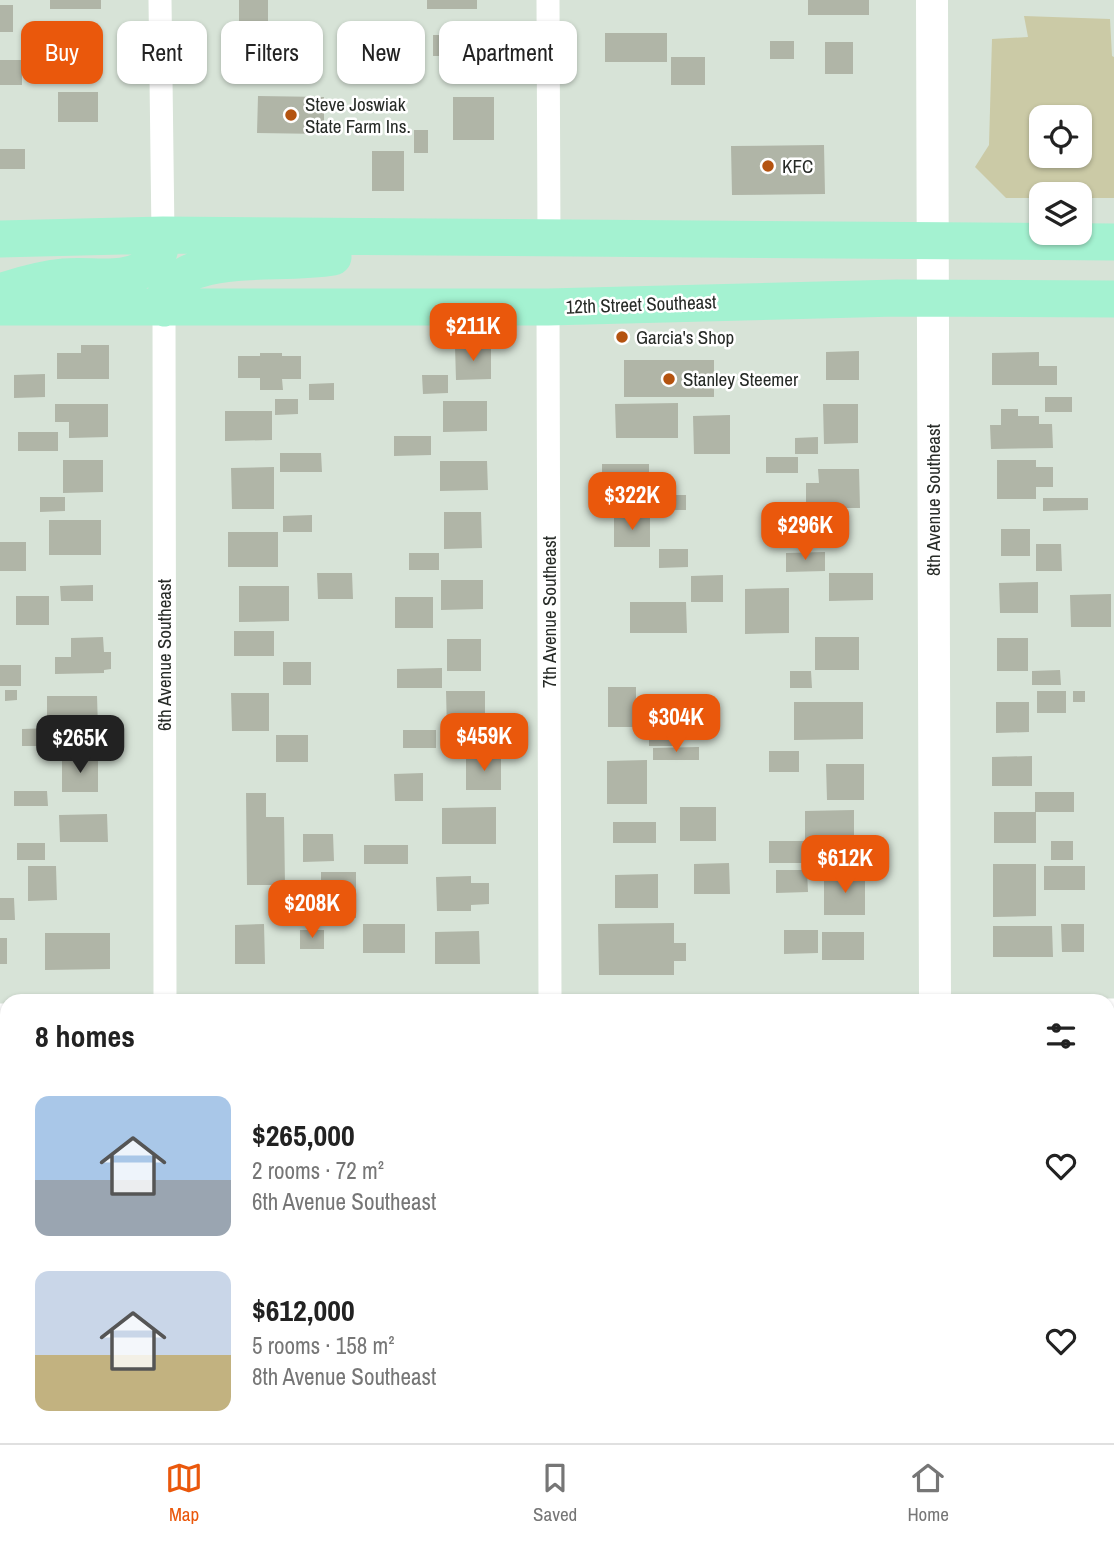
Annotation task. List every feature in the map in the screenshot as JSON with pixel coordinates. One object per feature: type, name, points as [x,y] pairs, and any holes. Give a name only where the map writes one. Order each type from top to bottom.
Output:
[{"type":"main road","points":[[0,292],[19,285],[65,277],[115,277],[132,274],[158,258],[163,235]]},
{"type":"main road","points":[[0,239],[163,235],[1114,242]]},
{"type":"main road","points":[[164,308],[167,288],[182,276],[200,269],[224,264],[310,261],[340,256],[374,237]]},
{"type":"main road","name":"12th Street Southeast","points":[[0,307],[548,307],[932,298],[1114,299]]},
{"type":"street","points":[[160,0],[163,235]]},
{"type":"street","points":[[548,0],[549,239]]},
{"type":"street","name":"8th Avenue Southeast","points":[[932,0],[935,994]]},
{"type":"street","name":"7th Avenue Southeast","points":[[548,307],[550,994]]},
{"type":"street","name":"6th Avenue Southeast","points":[[164,308],[165,994]]},
{"type":"green space","points":[[1024,16],[1110,19],[1114,57],[1114,198],[1092,198],[1092,182],[1029,182],[1029,198],[1006,198],[975,167],[989,145],[992,39],[1028,37]]},
{"type":"building","points":[[50,0],[101,0],[101,9],[50,9]]},
{"type":"building","points":[[239,0],[268,0],[268,21],[239,21]]},
{"type":"building","points":[[427,0],[477,0],[477,9],[427,9]]},
{"type":"building","points":[[808,0],[869,0],[869,15],[808,15]]},
{"type":"building","points":[[0,5],[13,5],[13,32],[0,32]]},
{"type":"building","points":[[605,33],[667,33],[667,62],[605,62]]},
{"type":"building","points":[[433,35],[439,35],[439,56],[433,56]]},
{"type":"building","points":[[770,41],[794,41],[794,59],[770,59]]},
{"type":"building","points":[[825,42],[853,42],[853,74],[825,74]]},
{"type":"building","points":[[671,57],[705,57],[705,85],[671,85]]},
{"type":"building","points":[[0,60],[21,60],[22,85],[0,85]]},
{"type":"building","points":[[58,92],[98,92],[98,122],[58,122]]},
{"type":"building","name":"Steve Joswiak State Farm Ins.","points":[[258,96],[324,97],[324,134],[257,133]]},
{"type":"building","points":[[453,97],[494,97],[494,140],[453,140]]},
{"type":"building","points":[[414,130],[428,130],[428,153],[414,153]]},
{"type":"building","points":[[824,145],[825,194],[732,195],[731,146]]},
{"type":"building","points":[[0,149],[25,149],[25,169],[0,169]]},
{"type":"building","points":[[372,151],[404,151],[404,191],[372,191]]},
{"type":"building","points":[[81,345],[109,345],[109,379],[57,379],[57,353],[81,353]]},
{"type":"building","points":[[455,346],[491,346],[491,379],[456,380]]},
{"type":"building","points":[[859,351],[859,380],[826,380],[826,352]]},
{"type":"building","points":[[1039,352],[1039,366],[1057,366],[1057,385],[992,385],[992,353]]},
{"type":"building","points":[[260,353],[301,356],[301,379],[282,379],[283,390],[260,390],[260,378],[238,378],[238,356],[260,356]]},
{"type":"building","name":"Stanley Steemer","points":[[624,360],[714,360],[714,397],[624,397]]},
{"type":"building","points":[[45,374],[45,397],[14,398],[14,375]]},
{"type":"building","points":[[422,375],[448,375],[448,393],[423,394]]},
{"type":"building","points":[[334,383],[334,400],[309,400],[309,384]]},
{"type":"building","points":[[1045,397],[1072,397],[1072,412],[1045,412]]},
{"type":"building","points":[[275,399],[298,399],[298,414],[275,415]]},
{"type":"building","points":[[443,401],[487,401],[487,431],[443,432]]},
{"type":"building","points":[[678,403],[678,438],[616,438],[615,404]]},
{"type":"building","points":[[55,404],[108,404],[108,437],[69,438],[69,422],[55,422]]},
{"type":"building","points":[[823,404],[858,404],[858,443],[824,444]]},
{"type":"building","points":[[1001,409],[1018,409],[1018,416],[1039,416],[1039,424],[1052,424],[1053,448],[991,449],[990,425],[1001,425]]},
{"type":"building","points":[[225,411],[272,411],[272,440],[225,441]]},
{"type":"building","points":[[730,415],[730,454],[694,454],[693,416]]},
{"type":"building","points":[[18,432],[58,432],[58,451],[18,451]]},
{"type":"building","points":[[394,436],[431,436],[431,455],[394,456]]},
{"type":"building","points":[[818,437],[818,454],[795,454],[795,438]]},
{"type":"building","points":[[280,453],[321,453],[322,472],[280,472]]},
{"type":"building","points":[[766,457],[798,457],[798,473],[766,473]]},
{"type":"building","points":[[63,460],[103,460],[103,492],[63,493]]},
{"type":"building","points":[[997,460],[1036,460],[1036,467],[1053,467],[1053,487],[1036,487],[1036,499],[997,499]]},
{"type":"building","points":[[440,461],[487,461],[488,490],[440,491]]},
{"type":"building","points":[[602,464],[649,464],[649,492],[602,493]]},
{"type":"building","points":[[274,467],[274,509],[232,509],[231,468]]},
{"type":"building","points":[[818,469],[859,469],[860,508],[819,508],[819,503],[806,503],[806,483],[819,483]]},
{"type":"building","points":[[658,495],[686,495],[686,510],[659,510]]},
{"type":"building","points":[[40,497],[65,497],[65,511],[40,512]]},
{"type":"building","points":[[1043,498],[1088,498],[1088,510],[1043,511]]},
{"type":"building","points":[[444,512],[481,512],[482,548],[444,549]]},
{"type":"building","points":[[312,515],[312,532],[283,532],[283,516]]},
{"type":"building","points":[[614,518],[650,518],[650,547],[614,547]]},
{"type":"building","points":[[833,519],[834,539],[803,539],[803,520]]},
{"type":"building","points":[[49,520],[101,520],[101,555],[49,555]]},
{"type":"building","points":[[1001,529],[1030,529],[1030,556],[1001,556]]},
{"type":"building","points":[[228,532],[278,532],[278,567],[228,567]]},
{"type":"building","points":[[0,542],[26,542],[26,571],[0,571]]},
{"type":"building","points":[[1036,544],[1061,544],[1062,571],[1036,571]]},
{"type":"building","points":[[659,549],[688,549],[688,567],[659,568]]},
{"type":"building","points":[[825,552],[825,571],[786,572],[786,553]]},
{"type":"building","points":[[409,553],[439,553],[439,570],[409,570]]},
{"type":"building","points":[[317,573],[352,573],[353,599],[318,599]]},
{"type":"building","points":[[829,573],[873,573],[873,600],[829,601]]},
{"type":"building","points":[[723,575],[723,602],[691,602],[691,576]]},
{"type":"building","points":[[441,580],[483,580],[483,609],[441,610]]},
{"type":"building","points":[[1038,582],[1038,613],[1000,613],[999,583]]},
{"type":"building","points":[[93,585],[93,601],[61,601],[60,586]]},
{"type":"building","points":[[239,586],[289,586],[289,621],[239,622]]},
{"type":"building","points":[[789,588],[789,633],[745,634],[745,589]]},
{"type":"building","points":[[1111,594],[1111,627],[1071,627],[1070,595]]},
{"type":"building","points":[[16,596],[49,596],[49,625],[16,625]]},
{"type":"building","points":[[395,597],[433,597],[433,628],[395,628]]},
{"type":"building","points":[[630,602],[686,602],[687,633],[630,633]]},
{"type":"building","points":[[234,631],[274,631],[274,656],[234,656]]},
{"type":"building","points":[[103,637],[104,652],[111,652],[111,669],[104,670],[104,673],[55,674],[55,657],[71,657],[71,638]]},
{"type":"building","points":[[815,637],[859,637],[859,670],[815,670]]},
{"type":"building","points":[[997,638],[1028,638],[1028,671],[997,671]]},
{"type":"building","points":[[447,639],[481,639],[481,671],[447,671]]},
{"type":"building","points":[[283,662],[311,662],[311,685],[283,685]]},
{"type":"building","points":[[0,665],[21,665],[21,686],[0,686]]},
{"type":"building","points":[[442,668],[442,688],[397,688],[397,669]]},
{"type":"building","points":[[1060,670],[1061,685],[1032,685],[1032,671]]},
{"type":"building","points":[[790,671],[811,671],[812,688],[790,688]]},
{"type":"building","points":[[608,687],[636,687],[636,727],[608,727]]},
{"type":"building","points":[[5,690],[17,690],[17,700],[5,701]]},
{"type":"building","points":[[446,691],[485,691],[485,730],[447,730]]},
{"type":"building","points":[[1037,691],[1066,691],[1066,713],[1037,713]]},
{"type":"building","points":[[1073,691],[1085,691],[1085,702],[1073,702]]},
{"type":"building","points":[[231,693],[269,693],[269,731],[232,731]]},
{"type":"building","points":[[47,696],[97,696],[98,728],[63,728],[63,722],[47,722]]},
{"type":"building","points":[[794,702],[863,702],[863,739],[794,740]]},
{"type":"building","points":[[996,702],[1029,702],[1029,732],[996,733]]},
{"type":"building","points":[[54,728],[55,746],[22,746],[22,729]]},
{"type":"building","points":[[403,730],[436,730],[436,748],[403,748]]},
{"type":"building","points":[[649,731],[674,731],[674,746],[649,746]]},
{"type":"building","points":[[276,735],[308,735],[308,762],[276,762]]},
{"type":"building","points":[[699,747],[699,760],[653,760],[653,748]]},
{"type":"building","points":[[769,751],[799,751],[799,772],[769,772]]},
{"type":"building","points":[[466,756],[501,756],[501,790],[466,790]]},
{"type":"building","points":[[1032,756],[1032,786],[992,786],[992,757]]},
{"type":"building","points":[[62,758],[98,758],[98,792],[62,792]]},
{"type":"building","points":[[647,760],[647,804],[607,804],[607,761]]},
{"type":"building","points":[[826,764],[864,764],[864,800],[827,800]]},
{"type":"building","points":[[423,773],[423,801],[395,801],[394,774]]},
{"type":"building","points":[[14,791],[47,791],[48,806],[14,806]]},
{"type":"building","points":[[1035,792],[1074,792],[1074,812],[1035,812]]},
{"type":"building","points":[[246,793],[266,793],[266,817],[284,817],[285,885],[247,885]]},
{"type":"building","points":[[496,807],[496,844],[442,844],[442,808]]},
{"type":"building","points":[[680,807],[716,807],[716,841],[680,841]]},
{"type":"building","points":[[854,810],[854,842],[826,843],[826,863],[769,863],[769,841],[805,841],[805,811]]},
{"type":"building","points":[[994,812],[1036,812],[1036,843],[994,843]]},
{"type":"building","points":[[107,814],[108,842],[60,842],[59,815]]},
{"type":"building","points":[[613,822],[656,822],[656,843],[613,843]]},
{"type":"building","points":[[303,834],[333,834],[334,861],[303,862]]},
{"type":"building","points":[[1051,841],[1073,841],[1073,860],[1051,860]]},
{"type":"building","points":[[17,843],[45,843],[45,860],[17,860]]},
{"type":"building","points":[[364,845],[408,845],[408,864],[364,864]]},
{"type":"building","points":[[729,863],[730,894],[694,894],[694,864]]},
{"type":"building","points":[[993,864],[1036,864],[1036,916],[993,917]]},
{"type":"building","points":[[28,866],[56,866],[57,900],[28,901]]},
{"type":"building","points":[[1044,866],[1085,866],[1085,890],[1044,890]]},
{"type":"building","points":[[776,870],[807,870],[808,892],[776,893]]},
{"type":"building","points":[[321,872],[356,872],[356,918],[321,918]]},
{"type":"building","points":[[658,874],[658,908],[615,908],[615,875]]},
{"type":"building","points":[[865,874],[865,915],[824,915],[824,875]]},
{"type":"building","points":[[471,876],[471,883],[489,883],[489,904],[471,905],[471,911],[437,911],[436,877]]},
{"type":"building","points":[[0,898],[14,898],[15,920],[0,920]]},
{"type":"building","points":[[674,923],[674,943],[686,943],[686,961],[674,961],[674,975],[599,975],[598,924]]},
{"type":"building","points":[[264,924],[265,964],[235,964],[235,925]]},
{"type":"building","points":[[363,924],[405,924],[405,953],[363,953]]},
{"type":"building","points":[[1061,924],[1084,924],[1084,952],[1062,952]]},
{"type":"building","points":[[993,926],[1052,926],[1053,957],[993,957]]},
{"type":"building","points":[[300,930],[324,930],[324,949],[300,949]]},
{"type":"building","points":[[784,930],[818,930],[818,953],[784,954]]},
{"type":"building","points":[[479,931],[480,964],[435,964],[435,932]]},
{"type":"building","points":[[822,932],[864,932],[864,960],[822,960]]},
{"type":"building","points":[[45,933],[110,933],[110,969],[45,970]]},
{"type":"building","points":[[0,938],[7,938],[7,964],[0,964]]},
{"type":"place","name":"Steve Joswiak State Farm Ins.","points":[[291,115]]},
{"type":"place","name":"KFC","points":[[768,166]]},
{"type":"place","name":"Garcia's Shop","points":[[622,337]]},
{"type":"place","name":"Stanley Steemer","points":[[669,379]]}]
